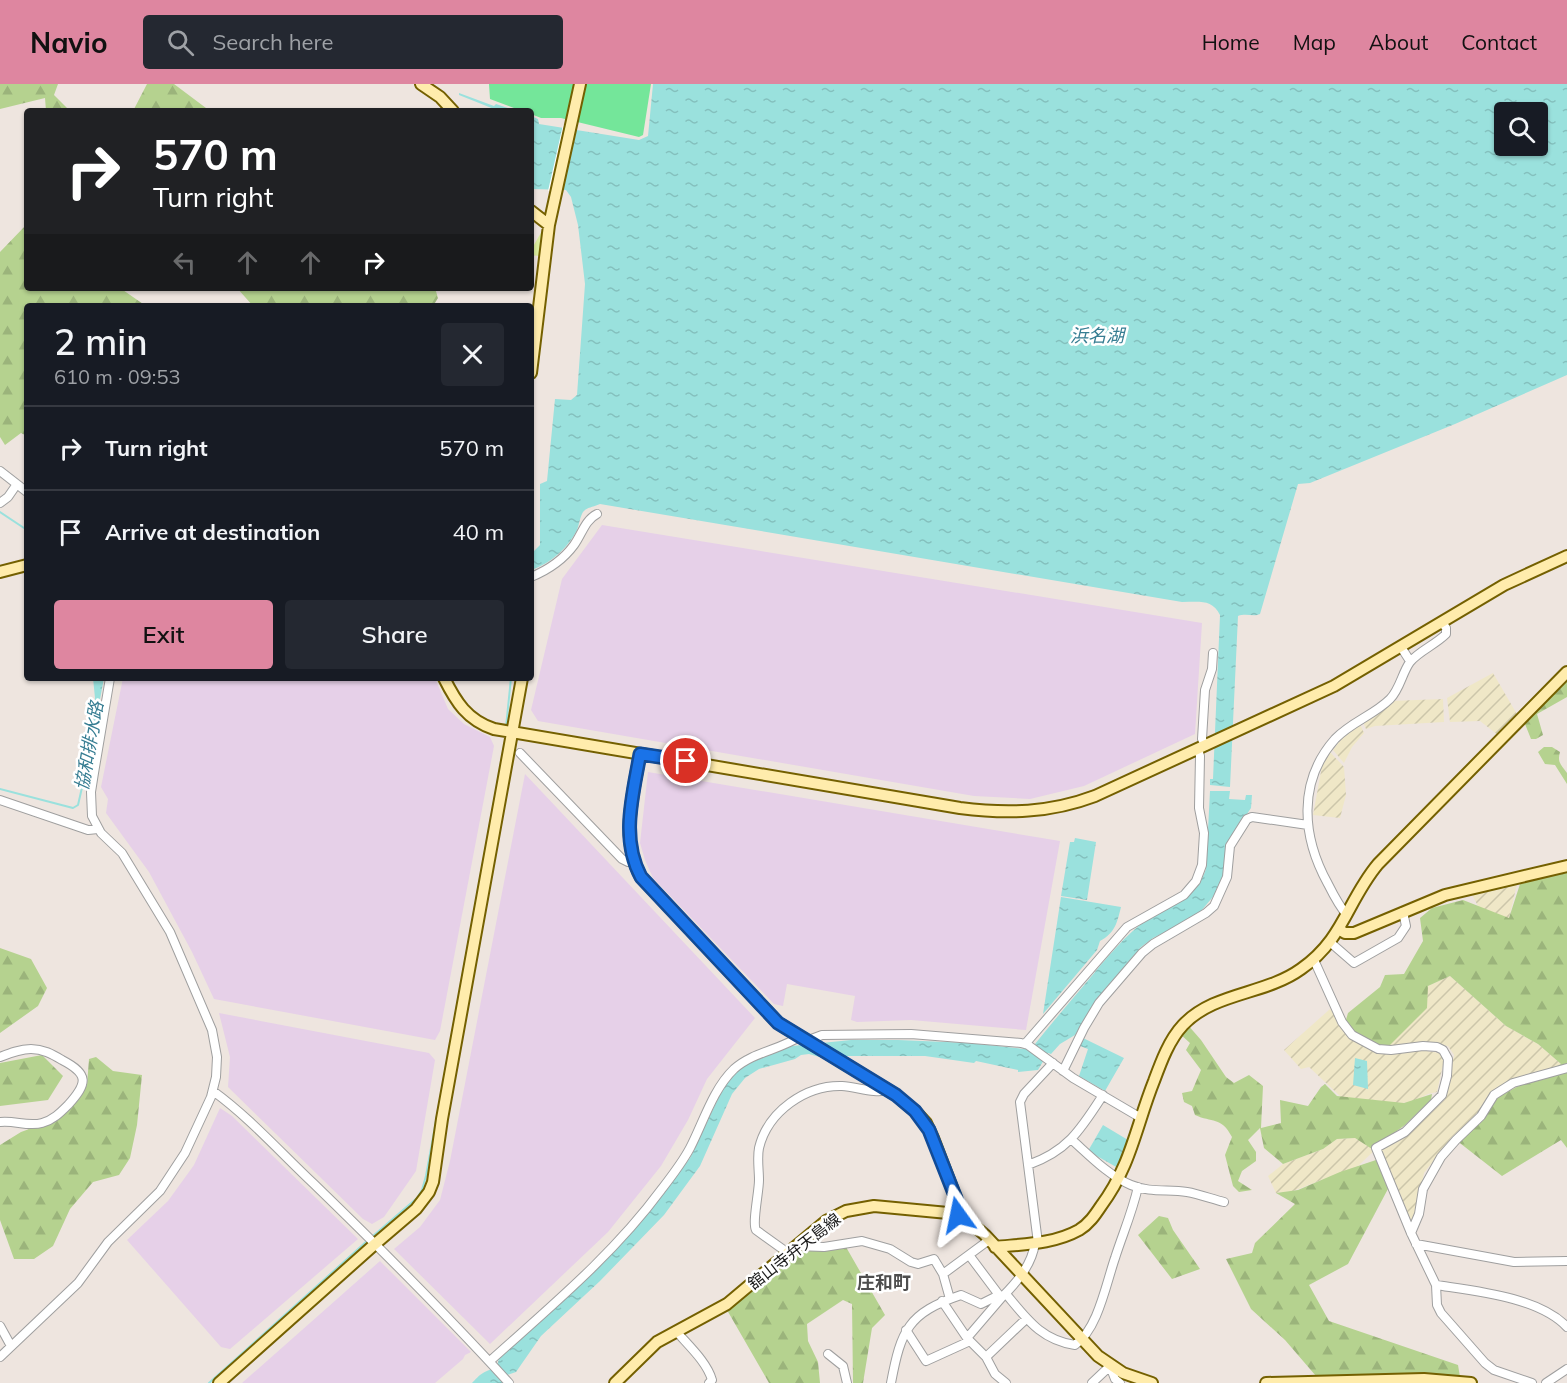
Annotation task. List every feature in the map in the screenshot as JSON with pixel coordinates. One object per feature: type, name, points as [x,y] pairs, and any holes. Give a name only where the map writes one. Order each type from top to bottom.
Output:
[{"type":"street","points":[[421,84],[440,97],[450,108]]},
{"type":"street","points":[[534,331],[549,225],[580,84]]},
{"type":"street","points":[[534,213],[549,225]]},
{"type":"street","points":[[0,471],[24,490]]},
{"type":"street","points":[[0,503],[8,497],[17,484]]},
{"type":"street","points":[[534,575],[550,567],[566,554],[579,538],[587,522],[597,514]]},
{"type":"street","points":[[446,681],[460,707],[472,719],[486,727],[960,807],[1013,812],[1044,810],[1085,800],[1334,686],[1504,585],[1567,556]]},
{"type":"street","points":[[0,572],[24,566]]},
{"type":"street","points":[[1347,915],[1340,907],[1320,870],[1309,837],[1311,780],[1326,751],[1342,732],[1390,699],[1410,662],[1446,634],[1446,628],[1442,622]]},
{"type":"street","points":[[1401,647],[1410,662]]},
{"type":"street","points":[[1026,1045],[1127,927],[1188,892],[1196,882],[1202,865],[1204,833],[1199,808],[1200,756],[1204,746],[1202,739],[1205,690],[1212,669],[1213,653]]},
{"type":"street","points":[[943,1274],[969,1255],[992,1244],[1037,1243],[1059,1238],[1083,1227],[1110,1195],[1119,1179],[1129,1158],[1164,1057],[1174,1037],[1186,1022],[1219,1001],[1286,978],[1314,960],[1340,930],[1359,891],[1378,864],[1567,672]]},
{"type":"street","points":[[0,1357],[78,1283],[108,1242],[160,1191],[183,1156],[213,1092],[217,1064],[213,1037],[173,938],[122,853],[98,829],[91,812],[91,792],[110,681]]},
{"type":"street","points":[[219,1383],[416,1209],[433,1182],[446,1096],[522,681]]},
{"type":"street","points":[[520,753],[622,859],[633,860]]},
{"type":"street","points":[[640,754],[628,833],[633,860],[641,877],[773,1018],[888,1090],[909,1105],[926,1123],[959,1206],[958,1215]]},
{"type":"street","points":[[0,800],[88,830],[98,829]]},
{"type":"street","points":[[1063,1071],[1084,1028],[1102,1000],[1142,952],[1214,906],[1228,872],[1230,846],[1247,819],[1252,817],[1308,825]]},
{"type":"street","points":[[1340,930],[1345,933],[1354,933],[1444,895],[1567,866]]},
{"type":"street","points":[[1331,943],[1354,963],[1398,938],[1406,926],[1403,912]]},
{"type":"street","points":[[1314,960],[1342,1022],[1352,1035],[1382,1049],[1437,1047],[1443,1050],[1448,1059],[1447,1076],[1442,1095],[1405,1132],[1376,1148],[1411,1233],[1436,1285],[1437,1305],[1441,1313],[1485,1363],[1494,1370],[1532,1383]]},
{"type":"street","points":[[493,1364],[586,1275],[634,1224],[683,1160],[718,1091],[731,1072],[749,1058],[790,1043],[822,1035],[911,1034],[996,1040],[1026,1045],[1063,1071],[1141,1118]]},
{"type":"street","points":[[0,1057],[22,1050],[42,1050],[75,1067],[81,1073],[83,1081],[78,1094],[52,1119],[32,1124],[14,1121],[0,1122]]},
{"type":"street","points":[[906,1330],[926,1361],[968,1339],[1022,1275],[1033,1255],[1037,1243],[1020,1102],[1051,1062]]},
{"type":"street","points":[[1411,1233],[1419,1214],[1423,1189],[1441,1157],[1481,1116],[1494,1095],[1513,1083],[1567,1068]]},
{"type":"street","points":[[888,1090],[877,1092],[842,1086],[818,1089],[785,1106],[774,1119],[759,1148],[759,1197],[753,1225],[756,1230],[792,1250],[862,1241],[890,1249],[918,1264],[934,1259],[943,1274],[946,1300],[968,1339],[986,1357],[995,1374],[1006,1383]]},
{"type":"street","points":[[213,1092],[241,1114],[375,1244],[507,1380]]},
{"type":"street","points":[[1028,1165],[1049,1156],[1080,1131],[1102,1095]]},
{"type":"street","points":[[1071,1139],[1119,1179],[1138,1187],[1161,1192],[1186,1192],[1224,1202]]},
{"type":"street","points":[[969,1255],[1003,1295],[1041,1333],[1059,1343],[1075,1345],[1082,1340],[1091,1326],[1102,1300],[1115,1256],[1126,1231],[1138,1187]]},
{"type":"street","name":"舘山寺弁天島線","points":[[615,1383],[652,1346],[727,1304],[831,1218],[857,1208],[880,1206],[958,1215],[971,1223],[1082,1340],[1110,1366],[1152,1383]]},
{"type":"street","points":[[1416,1244],[1514,1262],[1567,1261]]},
{"type":"street","points":[[1436,1285],[1479,1292],[1542,1308],[1567,1327]]},
{"type":"street","points":[[891,1383],[896,1355],[906,1330],[923,1311],[961,1295],[981,1304],[1003,1295]]},
{"type":"street","points":[[986,1357],[1026,1319]]},
{"type":"street","points":[[0,1326],[11,1346]]},
{"type":"street","points":[[676,1331],[704,1364],[711,1376],[712,1380],[709,1383]]},
{"type":"street","points":[[828,1354],[843,1366],[847,1383]]},
{"type":"street","points":[[1092,1383],[1110,1366],[1120,1383]]},
{"type":"street","points":[[1546,1383],[1567,1369]]},
{"type":"street","points":[[1266,1383],[1424,1379],[1471,1383]]},
{"type":"shaded area","points":[[602,525],[1202,623],[1195,734],[1084,786],[1030,799],[974,796],[538,721],[531,710],[562,579]]},
{"type":"shaded area","points":[[1493,673],[1518,716],[1498,735],[1480,721],[1450,722],[1447,698]]},
{"type":"shaded area","points":[[122,681],[436,681],[448,709],[464,724],[490,737],[494,746],[440,1031],[435,1040],[214,999],[192,952],[149,872],[106,813],[108,799],[101,787]]},
{"type":"shaded area","points":[[1443,699],[1444,722],[1375,726],[1366,729],[1363,722],[1390,701]]},
{"type":"shaded area","points":[[1360,724],[1364,733],[1352,747],[1344,763],[1333,750],[1344,735]]},
{"type":"shaded area","points":[[1330,752],[1344,767],[1346,795],[1340,818],[1313,815],[1322,766]]},
{"type":"shaded area","points":[[648,772],[1060,841],[1026,1030],[911,1020],[857,1022],[851,1020],[855,996],[787,984],[783,1006],[774,1004],[653,878],[640,843]]},
{"type":"shaded area","points":[[525,774],[755,1018],[707,1079],[688,1120],[661,1166],[608,1232],[490,1344],[394,1249],[420,1227],[440,1200],[450,1161]]},
{"type":"shaded area","points":[[1517,884],[1509,918],[1519,946],[1478,906],[1470,891]]},
{"type":"shaded area","points":[[1450,976],[1506,1026],[1538,1044],[1561,1064],[1490,1101],[1451,1138],[1424,1173],[1414,1228],[1381,1150],[1408,1135],[1445,1099],[1454,1055],[1448,1046],[1424,1043],[1393,1046],[1440,1053],[1444,1060],[1437,1092],[1411,1102],[1394,1104],[1341,1097],[1309,1067],[1301,1069],[1284,1050],[1330,1009],[1368,1045],[1428,986]]},
{"type":"shaded area","points":[[219,1013],[429,1053],[435,1060],[416,1171],[384,1217],[372,1224],[363,1219],[228,1087],[230,1057]]},
{"type":"shaded area","points":[[220,1108],[232,1116],[358,1239],[230,1349],[221,1347],[127,1240],[168,1201],[194,1165]]},
{"type":"shaded area","points":[[1355,1138],[1375,1150],[1358,1166],[1293,1191],[1276,1193],[1268,1176],[1283,1164],[1323,1149],[1337,1139]]},
{"type":"shaded area","points":[[380,1261],[471,1352],[435,1383],[242,1383]]},
{"type":"green space","points":[[0,84],[58,84],[54,95],[67,108],[46,108],[45,98],[0,109]]},
{"type":"green space","points":[[147,84],[174,84],[206,108],[135,108]]},
{"type":"green space","points":[[489,84],[651,84],[643,135],[639,137],[561,118],[541,118],[534,115],[534,108],[514,108],[490,99]]},
{"type":"green space","points":[[24,227],[24,291],[124,291],[142,303],[24,303],[24,434],[21,433],[5,445],[0,437],[0,252]]},
{"type":"green space","points":[[542,231],[539,256],[534,255],[534,245]]},
{"type":"green space","points":[[240,291],[436,291],[438,298],[435,303],[250,303]]},
{"type":"green space","points":[[1567,679],[1567,697],[1537,714],[1543,735],[1531,739],[1525,724]]},
{"type":"green space","points":[[1544,747],[1552,747],[1560,752],[1559,761],[1567,773],[1567,784],[1555,765],[1545,764],[1538,752]]},
{"type":"green space","points":[[1567,870],[1567,1148],[1561,1140],[1502,1176],[1456,1140],[1490,1101],[1561,1064],[1538,1044],[1506,1026],[1450,976],[1428,986],[1427,1008],[1389,1046],[1368,1045],[1345,1023],[1348,1013],[1380,987],[1385,975],[1404,974],[1423,941],[1420,918],[1432,908],[1463,900],[1509,918],[1520,884]]},
{"type":"green space","points":[[0,948],[31,959],[47,988],[38,1006],[0,1033]]},
{"type":"green space","points":[[1187,1024],[1226,1077],[1234,1083],[1249,1075],[1263,1086],[1261,1128],[1281,1123],[1280,1100],[1308,1106],[1325,1084],[1337,1096],[1404,1103],[1432,1094],[1431,1100],[1405,1125],[1372,1149],[1355,1138],[1337,1139],[1323,1149],[1283,1164],[1264,1148],[1260,1128],[1248,1140],[1256,1152],[1256,1161],[1242,1171],[1238,1181],[1252,1190],[1239,1192],[1233,1186],[1225,1155],[1232,1137],[1228,1130],[1220,1123],[1195,1115],[1192,1106],[1184,1102],[1182,1093],[1192,1091],[1201,1070],[1186,1050],[1190,1043],[1180,1034]]},
{"type":"green space","points":[[42,1055],[63,1076],[48,1100],[0,1106],[0,1063]]},
{"type":"green space","points":[[96,1057],[113,1071],[142,1075],[137,1125],[130,1158],[119,1175],[93,1182],[70,1209],[53,1246],[34,1259],[14,1259],[0,1220],[0,1145],[21,1132],[54,1120],[87,1085],[89,1059]]},
{"type":"green space","points":[[1376,1160],[1389,1187],[1348,1264],[1309,1285],[1329,1321],[1458,1365],[1461,1383],[1322,1383],[1285,1340],[1251,1309],[1226,1259],[1252,1253],[1255,1243],[1295,1204],[1276,1193],[1298,1190]]},
{"type":"green space","points":[[1159,1216],[1168,1218],[1173,1230],[1200,1269],[1172,1279],[1138,1235]]},
{"type":"green space","points":[[846,1247],[885,1315],[872,1328],[863,1383],[853,1383],[852,1304],[843,1300],[807,1324],[808,1341],[818,1362],[820,1383],[769,1383],[727,1310],[799,1251]]},
{"type":"water","name":"浜名湖","points":[[653,84],[1567,84],[1567,375],[1310,483],[1298,484],[1260,614],[1238,616],[1230,787],[1210,785],[1210,779],[1213,779],[1220,615],[1209,604],[1182,602],[600,504],[583,512],[573,537],[558,554],[534,569],[534,551],[540,545],[540,484],[547,481],[555,399],[571,400],[577,395],[585,284],[578,225],[571,197],[566,190],[534,189],[534,117],[538,119],[539,124],[639,140],[648,136]]},
{"type":"water","points":[[459,93],[494,106],[496,104],[508,108],[492,108],[459,95]]},
{"type":"water","points":[[93,681],[103,681],[86,773],[84,761],[95,698]]},
{"type":"water","points":[[1210,791],[1230,791],[1229,799],[1245,800],[1246,795],[1252,795],[1251,808],[1227,844],[1221,884],[1201,911],[1141,947],[1100,995],[1075,1035],[1060,1044],[1051,1054],[1048,1053],[1038,1070],[1018,1072],[1018,1070],[976,1061],[974,1063],[925,1056],[843,1056],[836,1051],[823,1058],[809,1054],[801,1055],[795,1059],[759,1069],[745,1078],[732,1094],[700,1166],[664,1215],[600,1281],[541,1336],[516,1372],[507,1375],[502,1383],[472,1383],[482,1374],[496,1367],[499,1357],[588,1276],[643,1219],[690,1158],[724,1086],[740,1068],[792,1046],[851,1040],[970,1043],[1024,1049],[1035,1044],[1124,939],[1152,916],[1191,893],[1202,879],[1206,869]]},
{"type":"water","points":[[1075,838],[1096,842],[1087,900],[1061,896],[1070,842],[1074,842]]},
{"type":"water","points":[[1061,897],[1121,907],[1117,923],[1112,931],[1100,941],[1097,950],[1043,1014]]},
{"type":"water","points":[[1083,1038],[1124,1058],[1105,1091],[1079,1076],[1088,1049],[1080,1046]]},
{"type":"water","points":[[1355,1058],[1367,1061],[1368,1089],[1353,1085]]},
{"type":"water","points":[[1103,1125],[1128,1140],[1118,1168],[1088,1151]]},
{"type":"pier","points":[[563,125],[577,128],[562,194],[548,191]]},
{"type":"waterway","points":[[0,512],[24,528]]},
{"type":"waterway","points":[[506,727],[511,681]]},
{"type":"waterway","points":[[373,1236],[417,1198],[426,1176],[504,746]]},
{"type":"waterway","name":"協和排水路","points":[[0,789],[73,808],[78,805],[86,770]]},
{"type":"waterway","points":[[209,1383],[367,1241]]},
{"type":"district","name":"庄和町","points":[[884,1282]]},
{"type":"route","points":[[686,761],[640,754],[628,833],[635,867],[648,887],[778,1023],[896,1095],[915,1111],[926,1123],[933,1137],[959,1206],[958,1215]]}]
